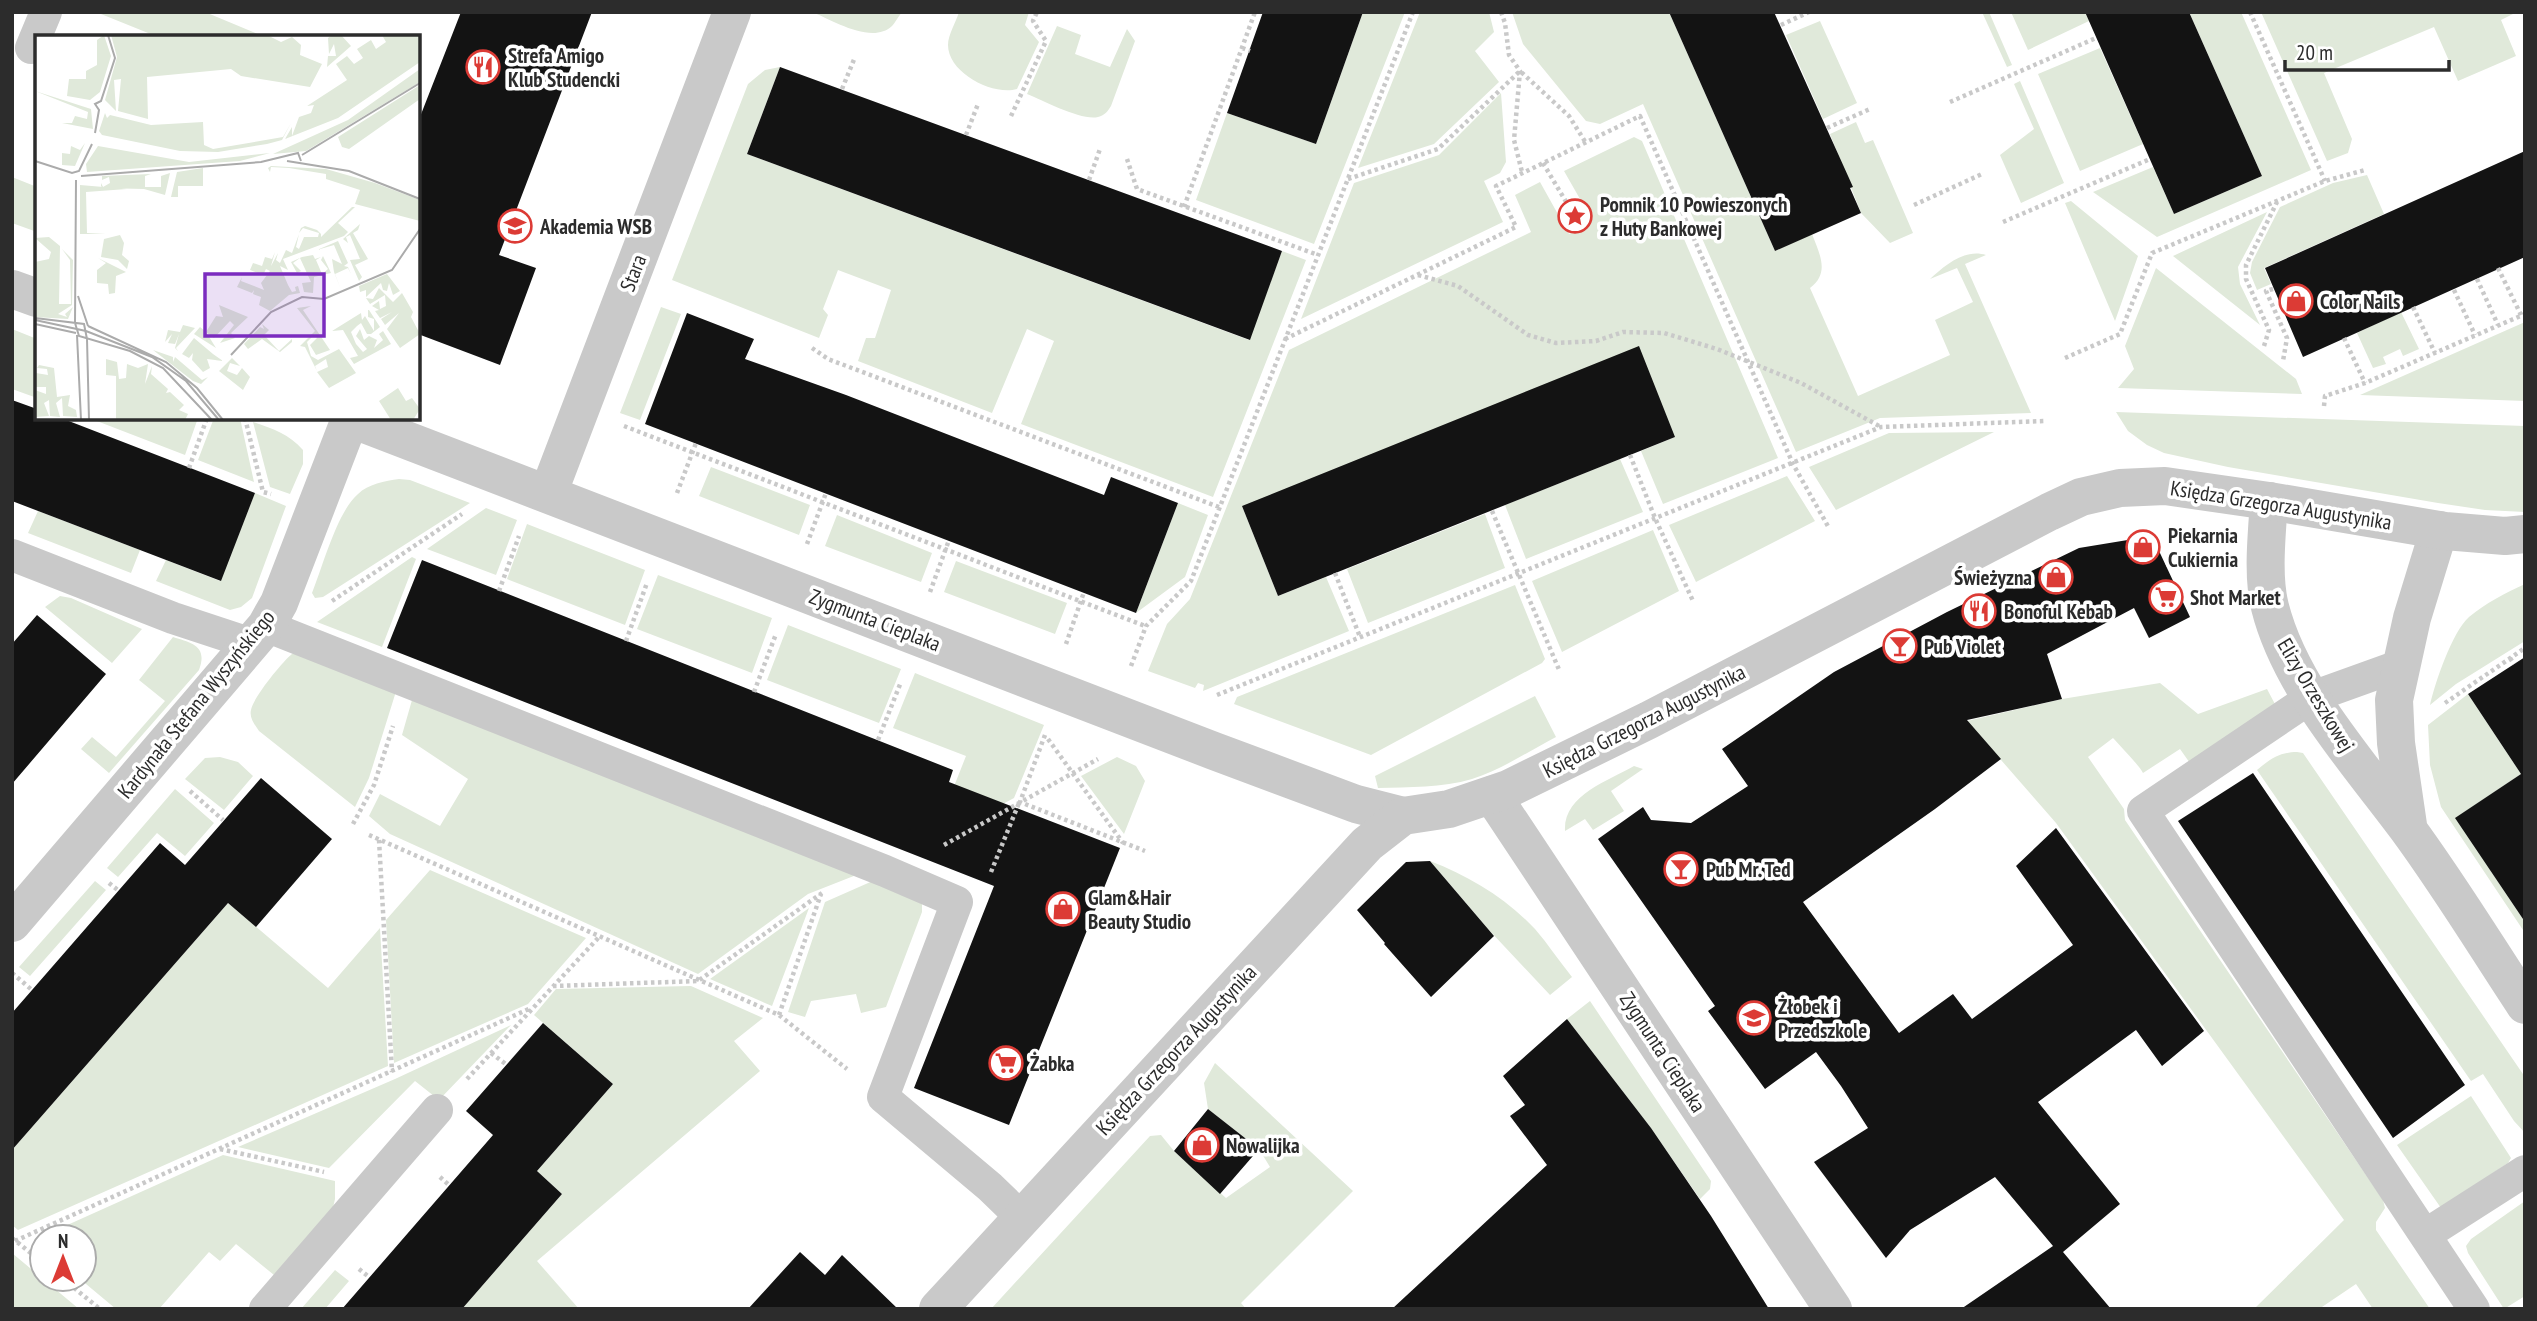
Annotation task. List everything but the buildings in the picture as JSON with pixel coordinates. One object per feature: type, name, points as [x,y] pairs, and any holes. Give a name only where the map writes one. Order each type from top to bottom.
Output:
[{"type":"street","name":"Stara","points":[[548,494],[732,12]]},
{"type":"street","points":[[12,289],[35,297]]},
{"type":"street","name":"Kardynała Stefana Wyszyńskiego","points":[[12,923],[268,634],[349,420]]},
{"type":"street","name":"Zygmunta Cieplaka","points":[[352,420],[1214,751],[1356,804],[1403,816]]},
{"type":"street","name":"Księdza Grzegorza Augustynika","points":[[938,1309],[1367,844],[1403,816],[1449,809],[1492,795],[1649,720],[2081,497],[2120,488],[2165,486],[2439,530],[2505,536],[2525,534]]},
{"type":"street","name":"Elizy Orzeszkowej","points":[[2269,501],[2266,558],[2269,604],[2280,642],[2336,734],[2409,830],[2525,1005]]},
{"type":"street","name":"Elizy Orzeszkowej","points":[[2409,830],[2395,732],[2394,700],[2412,618],[2439,530]]},
{"type":"street","name":"Zygmunta Cieplaka","points":[[1492,795],[1833,1309]]},
{"type":"lane","points":[[27,46],[46,12]]},
{"type":"lane","points":[[15,561],[173,618],[268,634],[407,681],[957,902],[883,1097],[990,1187],[1021,1218]]},
{"type":"lane","points":[[2401,665],[2312,697],[2143,811],[2474,1309]]},
{"type":"lane","points":[[265,1309],[437,1110]]},
{"type":"lane","points":[[2426,1235],[2525,1171]]},
{"type":"path","points":[[1011,116],[1046,41],[1033,22],[1037,12]]},
{"type":"path","points":[[1184,207],[1255,12]]},
{"type":"path","points":[[1129,670],[1146,626],[1191,580],[1413,12]]},
{"type":"path","points":[[1501,12],[1509,55],[1520,71],[1569,116],[1586,143]]},
{"type":"path","points":[[1781,25],[1809,12]]},
{"type":"path","points":[[2250,12],[2325,181]]},
{"type":"path","points":[[1950,102],[2096,38]]},
{"type":"path","points":[[1242,48],[1250,51]]},
{"type":"path","points":[[842,89],[855,57]]},
{"type":"path","points":[[1347,179],[1438,149],[1520,71]]},
{"type":"path","points":[[1520,71],[1514,140],[1522,172]]},
{"type":"path","points":[[966,135],[978,104]]},
{"type":"path","points":[[1827,128],[1870,109]]},
{"type":"path","points":[[1285,339],[1516,227],[1496,186],[1640,116],[1793,464],[1829,528]]},
{"type":"path","points":[[1089,180],[1100,149]]},
{"type":"path","points":[[1127,159],[1137,190],[1318,255]]},
{"type":"path","points":[[2003,222],[2150,159]]},
{"type":"path","points":[[1543,163],[1568,205]]},
{"type":"path","points":[[2065,358],[2120,334],[2152,253],[2325,181],[2365,170]]},
{"type":"path","points":[[1914,205],[1982,174]]},
{"type":"path","points":[[2264,346],[2269,330],[2246,279],[2246,265],[2277,201]]},
{"type":"path","points":[[1216,226],[1218,219]]},
{"type":"path","points":[[2324,406],[2325,396],[2365,383],[2523,314],[2498,268]]},
{"type":"path","points":[[1418,275],[1458,286],[1528,335],[1556,343],[1596,341],[1623,332],[1664,333],[1748,361],[1801,383],[1881,427]]},
{"type":"path","points":[[2477,279],[2498,325]]},
{"type":"path","points":[[2273,289],[2266,291],[2287,338],[2283,361]]},
{"type":"path","points":[[2454,290],[2475,335]]},
{"type":"path","points":[[2413,307],[2435,353]]},
{"type":"path","points":[[2344,338],[2365,383]]},
{"type":"path","points":[[812,348],[828,359],[1219,507]]},
{"type":"path","points":[[189,468],[206,420]]},
{"type":"path","points":[[246,420],[263,492],[314,512]]},
{"type":"path","points":[[1217,695],[1881,427],[2045,421]]},
{"type":"path","points":[[622,425],[1146,626]]},
{"type":"path","points":[[677,494],[696,443]]},
{"type":"path","points":[[1630,455],[1693,601]]},
{"type":"path","points":[[807,545],[826,493]]},
{"type":"path","points":[[268,634],[469,509]]},
{"type":"path","points":[[1492,511],[1560,672]]},
{"type":"path","points":[[499,591],[521,531]]},
{"type":"path","points":[[929,593],[949,540]]},
{"type":"path","points":[[1335,573],[1360,636]]},
{"type":"path","points":[[626,641],[648,579]]},
{"type":"path","points":[[1066,645],[1084,593]]},
{"type":"path","points":[[754,692],[778,630]]},
{"type":"path","points":[[2440,707],[2525,648]]},
{"type":"path","points":[[2510,658],[2514,664]]},
{"type":"path","points":[[878,740],[902,678]]},
{"type":"path","points":[[353,824],[374,785],[407,681]]},
{"type":"path","points":[[957,902],[981,897],[1048,729]]},
{"type":"path","points":[[1045,736],[1123,843]]},
{"type":"path","points":[[553,986],[698,981],[822,894],[914,862],[1107,753]]},
{"type":"path","points":[[1020,802],[1145,851]]},
{"type":"path","points":[[369,835],[779,1015],[883,1097]]},
{"type":"path","points":[[379,840],[391,1072]]},
{"type":"path","points":[[779,1015],[822,894]]},
{"type":"path","points":[[437,1110],[600,936]]},
{"type":"path","points":[[12,973],[33,990]]},
{"type":"path","points":[[28,1250],[14,1239],[531,1008]]},
{"type":"path","points":[[491,1053],[507,1065]]},
{"type":"path","points":[[219,1149],[374,1184]]},
{"type":"path","points":[[80,1293],[100,1309]]},
{"type":"green space","points":[[96,12],[205,12],[260,35],[153,35]]},
{"type":"green space","points":[[812,12],[902,12],[892,26],[874,33],[852,29]]},
{"type":"green space","points":[[959,12],[1029,12],[1025,25],[1039,42],[1017,89],[985,86],[955,65],[948,45]]},
{"type":"green space","points":[[1363,12],[1405,12],[1314,244],[1196,200],[1227,113],[1316,144]]},
{"type":"green space","points":[[1420,12],[1489,12],[1494,32],[1475,51],[1499,82],[1434,144],[1358,168]]},
{"type":"green space","points":[[1512,12],[1669,12],[1775,251],[1812,234],[1822,270],[1810,288],[1858,396],[1950,355],[1935,320],[1973,302],[1957,268],[1930,279],[1963,256],[1978,253],[1986,255],[1965,264],[2031,413],[1880,418],[1796,452],[1643,104],[1600,124],[1586,121],[1523,44]]},
{"type":"green space","points":[[1982,12],[1989,12],[2012,65],[2007,67]]},
{"type":"green space","points":[[2011,12],[2085,12],[2089,21],[2028,50]]},
{"type":"green space","points":[[2189,12],[2241,12],[2311,170],[2157,237],[2093,192],[2153,167],[2174,214],[2262,176]]},
{"type":"green space","points":[[2261,12],[2517,12],[2501,20],[2516,56],[2458,81],[2434,27],[2324,73],[2352,139],[2348,153],[2327,161]]},
{"type":"green space","points":[[1820,21],[1857,103],[1823,119],[1786,35]]},
{"type":"green space","points":[[1057,26],[1081,35],[1075,54],[1110,67],[1127,29],[1135,41],[1111,106],[1103,115],[1083,116],[1027,94]]},
{"type":"green space","points":[[2100,48],[2143,144],[2080,171],[2038,74]]},
{"type":"green space","points":[[780,67],[747,154],[1249,340],[1282,251],[1306,260],[1213,497],[1021,424],[1054,341],[1027,329],[992,413],[858,361],[866,338],[875,338],[891,290],[838,270],[823,309],[828,315],[819,338],[672,280],[748,84],[765,70]]},
{"type":"green space","points":[[2020,81],[2064,183],[2021,203],[2000,155],[2034,129],[2014,84]]},
{"type":"green space","points":[[1501,93],[1506,162],[1500,173],[1484,181],[1503,222],[1301,319],[1354,183],[1439,155]]},
{"type":"green space","points":[[1856,122],[1865,143],[1873,140],[1913,233],[1890,243],[1861,213],[1830,134]]},
{"type":"green space","points":[[1634,137],[1642,141],[1778,458],[1663,504],[1641,451],[1675,437],[1242,506],[1278,596],[1326,577],[1349,631],[1203,691],[1204,685],[1198,683],[1195,688],[1148,671],[1167,624],[1190,599],[1289,350],[1531,232],[1515,195],[1540,182],[1569,234],[1592,220],[1564,171]]},
{"type":"green space","points":[[2367,175],[2384,214],[2264,268],[2271,284],[2257,290],[2250,273],[2252,262],[2280,207],[2333,183]]},
{"type":"green space","points":[[12,177],[35,186],[35,231],[12,223]]},
{"type":"green space","points":[[2071,201],[2138,256],[2115,321],[2065,203]]},
{"type":"green space","points":[[2267,212],[2238,267],[2240,284],[2260,325],[2173,256]]},
{"type":"green space","points":[[2156,268],[2296,379],[2302,394],[2118,388],[2134,369],[2125,346]]},
{"type":"green space","points":[[661,307],[681,314],[640,420],[620,413]]},
{"type":"green space","points":[[2401,312],[2419,349],[2403,356],[2400,349],[2383,357],[2386,364],[2373,368],[2357,333]]},
{"type":"green space","points":[[2525,322],[2525,401],[2360,395]]},
{"type":"green space","points":[[12,329],[35,338],[35,397],[12,389]]},
{"type":"green space","points":[[2116,412],[2525,426],[2525,512],[2485,510],[2438,503],[2228,467],[2164,453],[2128,431]]},
{"type":"green space","points":[[94,420],[197,420],[185,455]]},
{"type":"green space","points":[[213,420],[240,420],[254,482],[198,460]]},
{"type":"green space","points":[[253,422],[286,436],[303,450],[303,464],[290,494],[270,487]]},
{"type":"green space","points":[[1994,432],[1836,510],[1809,467],[1889,433]]},
{"type":"green space","points":[[1620,459],[1643,512],[1526,559],[1505,505]]},
{"type":"green space","points":[[711,467],[810,505],[799,535],[699,496]]},
{"type":"green space","points":[[1787,476],[1815,521],[1696,582],[1669,525]]},
{"type":"green space","points":[[399,479],[410,480],[470,503],[323,597],[315,598],[312,593],[337,526],[350,502],[367,488]]},
{"type":"green space","points":[[255,493],[286,506],[252,598],[241,607],[230,610],[156,581],[166,560],[220,581]]},
{"type":"green space","points":[[1178,503],[1208,515],[1185,577],[1136,613]]},
{"type":"green space","points":[[486,508],[517,520],[496,575],[427,549]]},
{"type":"green space","points":[[38,511],[140,550],[131,573],[28,533]]},
{"type":"green space","points":[[1485,514],[1505,568],[1368,623],[1347,569]]},
{"type":"green space","points":[[837,515],[932,553],[921,582],[825,546]]},
{"type":"green space","points":[[527,524],[645,570],[625,625],[507,579]]},
{"type":"green space","points":[[1653,530],[1679,591],[1562,652],[1532,581]]},
{"type":"green space","points":[[412,557],[416,559],[382,647],[317,622]]},
{"type":"green space","points":[[956,561],[1067,603],[1055,634],[944,592]]},
{"type":"green space","points":[[658,575],[772,618],[752,673],[637,629]]},
{"type":"green space","points":[[2525,584],[2525,641],[2456,684],[2430,705],[2445,658],[2463,624],[2489,603]]},
{"type":"green space","points":[[1515,585],[1545,659],[1542,663],[1371,755],[1234,704],[1237,697]]},
{"type":"green space","points":[[60,596],[71,598],[142,629],[112,663],[45,607]]},
{"type":"green space","points":[[788,625],[901,669],[879,723],[767,680]]},
{"type":"green space","points":[[173,637],[192,644],[200,651],[199,670],[109,773],[81,749],[92,737],[116,757],[165,701],[139,680]]},
{"type":"green space","points":[[292,654],[309,654],[398,685],[369,778],[355,807],[259,731],[252,719],[251,710],[257,697]]},
{"type":"green space","points":[[915,673],[1044,725],[1014,798],[932,842],[966,756],[893,728]]},
{"type":"green space","points":[[2160,683],[2198,714],[2267,689],[2276,706],[2192,766],[2180,749],[2143,773],[2113,738],[2088,757],[2124,809],[2125,820],[2383,1200],[2385,1208],[2376,1222],[2376,1230],[2430,1309],[2373,1309],[2356,1284],[2319,1309],[2254,1309],[2344,1220],[2056,823],[1967,721],[2062,699]]},
{"type":"green space","points":[[414,693],[869,870],[808,894],[698,974],[390,834],[369,816],[380,794],[440,826],[468,779],[402,735]]},
{"type":"green space","points":[[2468,694],[2521,774],[2456,818],[2525,922],[2525,933],[2441,807],[2430,765],[2428,725]]},
{"type":"green space","points":[[1535,696],[1556,737],[1472,779],[1437,786],[1378,788],[1375,776]]},
{"type":"green space","points":[[2303,753],[2525,1077],[2525,1133],[2483,1074],[2471,1081],[2257,770],[2276,757]]},
{"type":"green space","points":[[220,757],[238,762],[253,776],[224,810],[185,779],[205,758]]},
{"type":"green space","points":[[1117,757],[1136,766],[1145,781],[1124,834],[1081,776]]},
{"type":"green space","points":[[1634,766],[1643,769],[1611,791],[1624,811],[1593,830],[1585,819],[1565,831],[1566,818],[1579,799]]},
{"type":"green space","points":[[175,789],[214,823],[185,856],[157,833],[118,877],[107,868]]},
{"type":"green space","points":[[1430,861],[1473,881],[1512,907],[1535,929],[1572,977],[1550,995]]},
{"type":"green space","points":[[430,870],[586,938],[528,1004],[394,1063],[386,920]]},
{"type":"green space","points":[[884,876],[922,897],[922,912],[886,1007],[861,1013],[856,994],[811,1001],[805,1017],[788,1012],[825,902]]},
{"type":"green space","points":[[95,881],[106,890],[30,976],[19,967]]},
{"type":"green space","points":[[228,903],[328,988],[380,928],[388,1066],[34,1223],[28,1223],[28,1226],[18,1230],[12,1225],[12,1150]]},
{"type":"green space","points":[[809,908],[772,1006],[710,979]]},
{"type":"green space","points":[[691,986],[763,1018],[734,1041],[760,1071],[537,1261],[579,1309],[462,1309],[562,1194],[537,1171],[613,1084],[534,1015],[556,989]]},
{"type":"green space","points":[[1590,1001],[1711,1181],[1710,1189],[1700,1199],[1650,1127],[1567,1019]]},
{"type":"green space","points":[[511,1025],[439,1100],[415,1081],[329,1168],[238,1147],[395,1079]]},
{"type":"green space","points":[[1215,1063],[1353,1191],[1241,1303],[1246,1309],[991,1309],[1150,1136],[1161,1135],[1174,1151],[1226,1198],[1270,1167],[1259,1149],[1208,1109],[1204,1083]]},
{"type":"green space","points":[[2471,1096],[2511,1158],[2508,1163],[2441,1208],[2397,1145]]},
{"type":"green space","points":[[223,1155],[335,1181],[332,1212],[274,1275],[236,1244],[220,1261],[209,1252],[159,1309],[116,1309],[97,1293],[98,1223],[72,1223]]},
{"type":"green space","points":[[2525,1201],[2525,1296],[2504,1309],[2466,1246],[2471,1239]]},
{"type":"green space","points":[[12,1253],[28,1266],[28,1293],[60,1293],[79,1309],[12,1309]]},
{"type":"green space","points":[[335,1270],[349,1281],[325,1309],[301,1309]]},
{"type":"place","name":"Strefa Amigo Klub Studencki","points":[[483,67]]},
{"type":"place","name":"Pomnik 10 Powieszonych z Huty Bankowej","points":[[1575,216]]},
{"type":"place","name":"Akademia WSB","points":[[515,226]]},
{"type":"place","name":"Color Nails","points":[[2296,301]]},
{"type":"place","name":"Piekarnia Cukiernia","points":[[2143,547]]},
{"type":"place","name":"Świeżyzna","points":[[2056,577]]},
{"type":"place","name":"Shot Market","points":[[2166,597]]},
{"type":"place","name":"Bonoful Kebab","points":[[1979,611]]},
{"type":"place","name":"Pub Violet","points":[[1900,646]]},
{"type":"place","name":"Pub Mr. Ted","points":[[1681,869]]},
{"type":"place","name":"Glam&Hair Beauty Studio","points":[[1063,909]]},
{"type":"place","name":"Żłobek i Przedszkole","points":[[1754,1018]]},
{"type":"place","name":"Żabka","points":[[1006,1063]]},
{"type":"place","name":"Nowalijka","points":[[1202,1145]]}]
